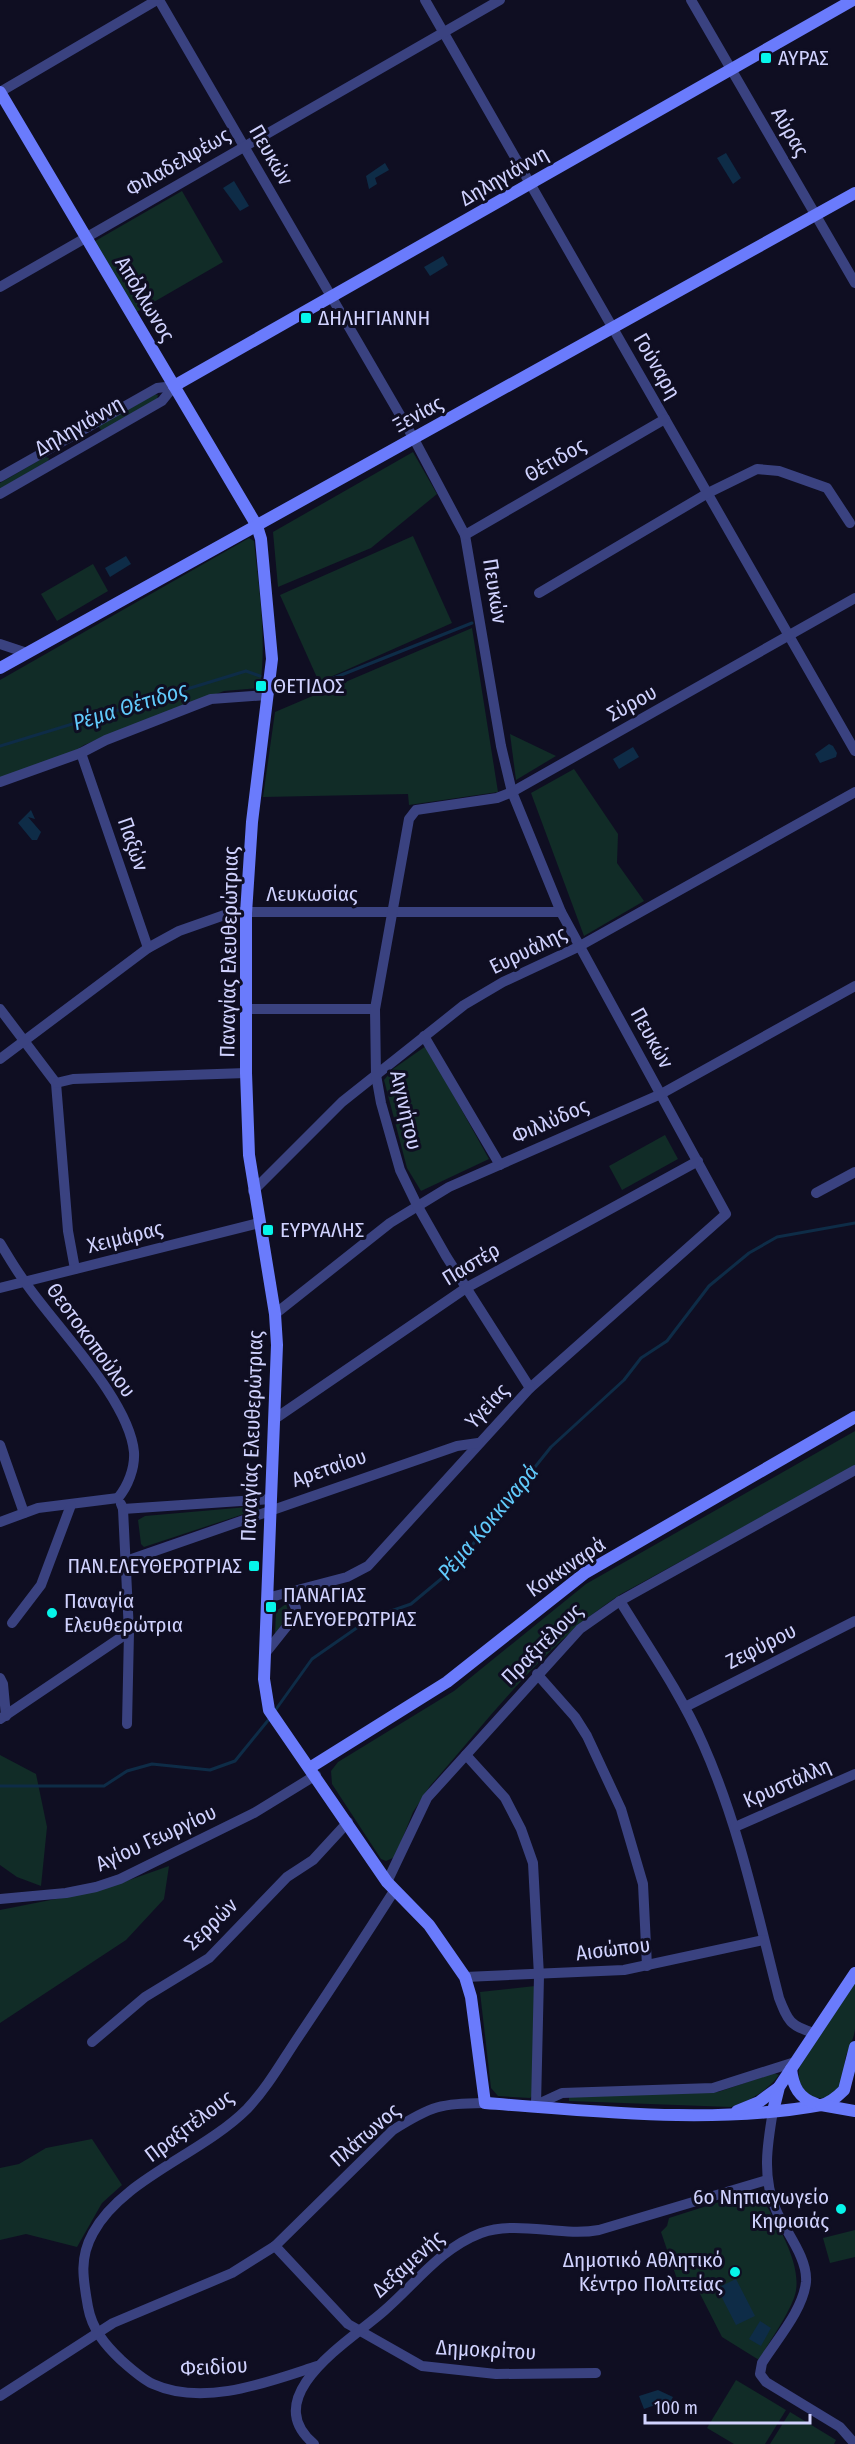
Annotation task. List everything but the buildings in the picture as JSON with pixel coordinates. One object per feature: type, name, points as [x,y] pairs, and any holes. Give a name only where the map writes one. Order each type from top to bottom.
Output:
[{"type":"street","points":[[0,92],[158,0]]},
{"type":"street","name":"Πευκών","points":[[158,0],[414,439],[465,535],[501,746],[512,792],[561,912],[726,1214]]},
{"type":"street","name":"Γούναρη","points":[[425,0],[855,751]]},
{"type":"street","name":"Φιλαδελφέως","points":[[0,287],[500,0]]},
{"type":"street","name":"Αύρας","points":[[691,0],[855,283]]},
{"type":"street","name":"Δηληγιάννη","points":[[0,494],[162,400],[174,386],[853,0]]},
{"type":"street","name":"Απόλλωνος","points":[[0,92],[257,526]]},
{"type":"street","name":"Ξενίας","points":[[0,668],[855,193]]},
{"type":"street","name":"Δηληγιάννη","points":[[0,477],[157,388],[174,386]]},
{"type":"street","name":"Θέτιδος","points":[[465,535],[665,419]]},
{"type":"street","points":[[71,437],[78,449]]},
{"type":"street","points":[[539,592],[748,472],[767,468],[831,490],[850,523]]},
{"type":"street","name":"Παναγίας Ελευθερώτριας","points":[[257,526],[261,539],[272,659],[252,822],[246,913],[246,1073],[249,1155],[253,1191],[274,1314],[276,1418],[264,1655],[265,1697],[269,1710],[278,1724],[314,1771],[391,1887],[429,1925],[465,1977],[471,1997],[485,2103]]},
{"type":"street","name":"Σύρου","points":[[416,810],[496,798],[512,792],[855,598]]},
{"type":"street","points":[[0,644],[27,653]]},
{"type":"street","points":[[0,783],[81,753],[106,740],[211,699],[267,695]]},
{"type":"street","name":"Παξών","points":[[81,753],[148,948]]},
{"type":"street","name":"Ευρυάλης","points":[[253,1191],[342,1102],[424,1036],[493,988],[579,947],[855,792]]},
{"type":"street","name":"Αιγινήτου","points":[[416,810],[409,819],[375,1009],[376,1075],[400,1170],[417,1205],[466,1288],[530,1388]]},
{"type":"street","name":"Λευκωσίας","points":[[0,1059],[148,948],[201,922],[233,912],[561,912]]},
{"type":"street","name":"Φιλλύδος","points":[[274,1314],[417,1205],[500,1165],[661,1094],[855,986]]},
{"type":"street","points":[[246,1008],[375,1009]]},
{"type":"street","points":[[0,1009],[56,1083],[68,1231],[75,1269]]},
{"type":"street","points":[[424,1036],[500,1165]]},
{"type":"street","points":[[56,1083],[73,1079],[246,1073]]},
{"type":"street","name":"Παστέρ","points":[[276,1418],[466,1288],[698,1161]]},
{"type":"street","points":[[816,1193],[855,1172]]},
{"type":"street","name":"Υγείας","points":[[267,1598],[347,1577],[368,1566],[530,1388],[726,1214]]},
{"type":"street","name":"Χειμάρας","points":[[0,1288],[259,1223]]},
{"type":"street","name":"Θεοτοκοπούλου","points":[[0,1243],[25,1283],[115,1403],[132,1441],[134,1454],[126,1489],[118,1498]]},
{"type":"street","name":"Κοκκιναρά","points":[[314,1771],[447,1682],[585,1574],[855,1417]]},
{"type":"street","name":"Αρεταίου","points":[[123,1509],[270,1504],[457,1446],[478,1443]]},
{"type":"street","points":[[0,1445],[24,1513]]},
{"type":"street","name":"Πραξιτέλους","points":[[97,2332],[89,2315],[82,2268],[87,2245],[103,2216],[120,2198],[216,2136],[249,2107],[306,2026],[391,1887],[427,1798],[580,1629],[620,1601],[855,1470]]},
{"type":"street","points":[[0,1522],[39,1508],[118,1498],[123,1509],[129,1632],[127,1724]]},
{"type":"street","name":"Αρεταίου","points":[[126,1561],[257,1517],[270,1504]]},
{"type":"street","points":[[12,1623],[41,1584],[72,1505]]},
{"type":"street","points":[[264,1655],[296,1616],[296,1608],[288,1592]]},
{"type":"street","points":[[620,1601],[685,1707],[702,1742],[735,1827],[778,1998],[789,2021],[795,2027],[814,2033]]},
{"type":"street","name":"Ζεφύρου","points":[[685,1707],[855,1621]]},
{"type":"street","points":[[3,1718],[129,1632]]},
{"type":"street","points":[[537,1674],[575,1717],[587,1736],[621,1809],[643,1884],[647,1966]]},
{"type":"street","points":[[0,1678],[3,1684],[3,1718]]},
{"type":"street","points":[[466,1755],[505,1798],[528,1845],[536,1881],[539,1976],[536,2105],[562,2093],[713,2088],[793,2066]]},
{"type":"street","name":"Αγίου Γεωργίου","points":[[0,1899],[66,1893],[120,1879],[254,1814],[314,1771]]},
{"type":"street","name":"Κρυστάλλη","points":[[735,1827],[855,1774]]},
{"type":"street","name":"Σερρών","points":[[92,2042],[145,1997],[208,1958],[287,1877],[313,1860],[348,1822]]},
{"type":"street","name":"Αισώπου","points":[[465,1977],[600,1972],[647,1966],[764,1940]]},
{"type":"street","points":[[729,2115],[759,2102],[779,2087],[853,1974]]},
{"type":"street","points":[[819,2104],[844,2090],[852,2077],[854,2052]]},
{"type":"street","points":[[793,2066],[792,2080],[800,2095],[819,2104],[853,2114]]},
{"type":"street","points":[[779,2087],[766,2151],[767,2180],[776,2209],[802,2263],[806,2283],[800,2302],[762,2363],[760,2374],[766,2382],[840,2427],[855,2444]]},
{"type":"street","name":"Πλάτωνος","points":[[0,2396],[97,2332],[131,2313],[232,2273],[275,2246],[393,2130],[435,2106],[485,2103],[637,2113],[729,2115],[819,2104]]},
{"type":"street","name":"Δεξαμενής","points":[[314,2444],[297,2424],[295,2410],[317,2366],[373,2321],[455,2245],[482,2233],[505,2229],[578,2232],[599,2230],[767,2180]]},
{"type":"street","name":"Δημοκρίτου","points":[[275,2246],[348,2325],[422,2366],[488,2373],[596,2373]]},
{"type":"street","name":"Φειδίου","points":[[97,2332],[108,2347],[151,2384],[182,2391],[236,2389],[265,2383],[317,2366]]},
{"type":"green space","points":[[182,191],[223,262],[133,314],[90,244]]},
{"type":"green space","points":[[154,394],[158,395],[157,399],[102,431],[98,426]]},
{"type":"green space","points":[[413,452],[437,494],[371,548],[278,587],[273,532]]},
{"type":"green space","points":[[45,457],[49,458],[48,461],[0,489],[0,483]]},
{"type":"green space","points":[[413,536],[452,623],[319,682],[280,595]]},
{"type":"green space","points":[[249,538],[254,541],[262,614],[263,651],[260,688],[224,691],[0,780],[0,680]]},
{"type":"green space","points":[[93,564],[108,591],[57,621],[41,594]]},
{"type":"green space","points":[[472,628],[498,792],[409,805],[408,794],[263,797],[275,712]]},
{"type":"green space","points":[[510,734],[556,756],[516,780]]},
{"type":"green space","points":[[574,769],[618,834],[617,863],[644,901],[584,936],[531,793]]},
{"type":"green space","points":[[426,1046],[489,1159],[421,1191],[407,1168],[384,1080],[393,1069]]},
{"type":"green space","points":[[665,1135],[678,1159],[622,1190],[609,1166]]},
{"type":"green space","points":[[855,1431],[855,1466],[621,1594],[567,1635],[519,1683],[430,1786],[413,1812],[395,1857],[386,1861],[381,1859],[332,1784],[331,1771],[338,1762],[454,1691],[586,1584]]},
{"type":"green space","points":[[259,1506],[259,1509],[144,1547],[141,1544],[138,1520],[145,1516]]},
{"type":"green space","points":[[286,1604],[289,1614],[275,1634],[276,1611]]},
{"type":"green space","points":[[0,1755],[36,1774],[47,1827],[41,1886],[17,1877],[0,1865]]},
{"type":"green space","points":[[169,1866],[164,1899],[126,1940],[0,2023],[0,1910],[101,1890]]},
{"type":"green space","points":[[855,1977],[855,2029],[845,2060],[844,2081],[838,2091],[831,2096],[816,2097],[803,2088],[799,2080],[799,2068]]},
{"type":"green space","points":[[535,1986],[532,2096],[530,2098],[498,2096],[491,2088],[480,1992]]},
{"type":"green space","points":[[774,2073],[779,2075],[763,2091],[731,2107],[569,2101],[569,2096],[718,2092]]},
{"type":"green space","points":[[92,2139],[122,2185],[102,2203],[77,2247],[26,2234],[0,2240],[0,2168],[19,2164],[46,2148]]},
{"type":"green space","name":"Δημοτικό Αθλητικό Κέντρο Πολιτείας","points":[[757,2190],[786,2242],[796,2271],[797,2285],[791,2306],[759,2360],[722,2337],[693,2280],[679,2285],[661,2232],[667,2226],[669,2218]]},
{"type":"green space","points":[[855,2230],[855,2257],[830,2263],[823,2238]]},
{"type":"green space","points":[[736,2380],[786,2410],[765,2444],[734,2444],[707,2428]]},
{"type":"green space","points":[[790,2412],[836,2440],[834,2444],[770,2444]]},
{"type":"water","points":[[726,153],[741,178],[733,184],[717,158]]},
{"type":"water","points":[[385,163],[389,170],[375,178],[377,184],[369,189],[366,176]]},
{"type":"water","points":[[234,181],[249,206],[240,211],[223,188]]},
{"type":"water","points":[[443,256],[448,265],[430,276],[424,267]]},
{"type":"water","points":[[126,556],[131,564],[110,577],[105,568]]},
{"type":"water","points":[[829,744],[837,753],[836,757],[820,763],[815,754]]},
{"type":"water","points":[[633,747],[639,757],[619,769],[613,759]]},
{"type":"water","points":[[31,810],[35,819],[28,817],[41,832],[37,840],[32,840],[18,823]]},
{"type":"water","points":[[736,2279],[755,2316],[736,2325],[717,2288]]},
{"type":"water","points":[[760,2321],[771,2328],[761,2346],[749,2339]]},
{"type":"water","points":[[658,2390],[673,2397],[667,2408],[658,2404],[644,2409],[639,2396]]},
{"type":"waterway","name":"Ρέμα Θέτιδος","points":[[275,682],[296,693],[472,623]]},
{"type":"waterway","name":"Ρέμα Θέτιδος","points":[[0,746],[246,671],[260,676]]},
{"type":"waterway","name":"Ρέμα Κοκκιναρά","points":[[274,1712],[312,1659],[371,1618],[411,1604],[453,1569],[551,1447],[624,1380],[641,1358],[667,1341],[709,1286],[749,1253],[777,1237],[855,1223]]},
{"type":"waterway","name":"Ρέμα Κοκκιναρά","points":[[0,1786],[104,1786],[127,1771],[152,1764],[210,1770],[235,1761],[270,1718]]},
{"type":"place","name":"ΑΥΡΑΣ","points":[[766,58]]},
{"type":"place","name":"ΔΗΛΗΓΙΑΝΝΗ","points":[[306,318]]},
{"type":"place","name":"ΘΕΤΙΔΟΣ","points":[[261,686]]},
{"type":"place","name":"ΕΥΡΥΑΛΗΣ","points":[[268,1230]]},
{"type":"place","name":"ΠΑΝ.ΕΛΕΥΘΕΡΩΤΡΙΑΣ","points":[[254,1566]]},
{"type":"place","name":"ΠΑΝΑΓΙΑΣ ΕΛΕΥΘΕΡΩΤΡΙΑΣ","points":[[271,1607]]},
{"type":"place","name":"Παναγία Ελευθερώτρια","points":[[52,1613]]},
{"type":"place","name":"6ο Νηπιαγωγείο Κηφισιάς","points":[[841,2209]]},
{"type":"place","name":"Δημοτικό Αθλητικό Κέντρο Πολιτείας","points":[[735,2272]]}]
